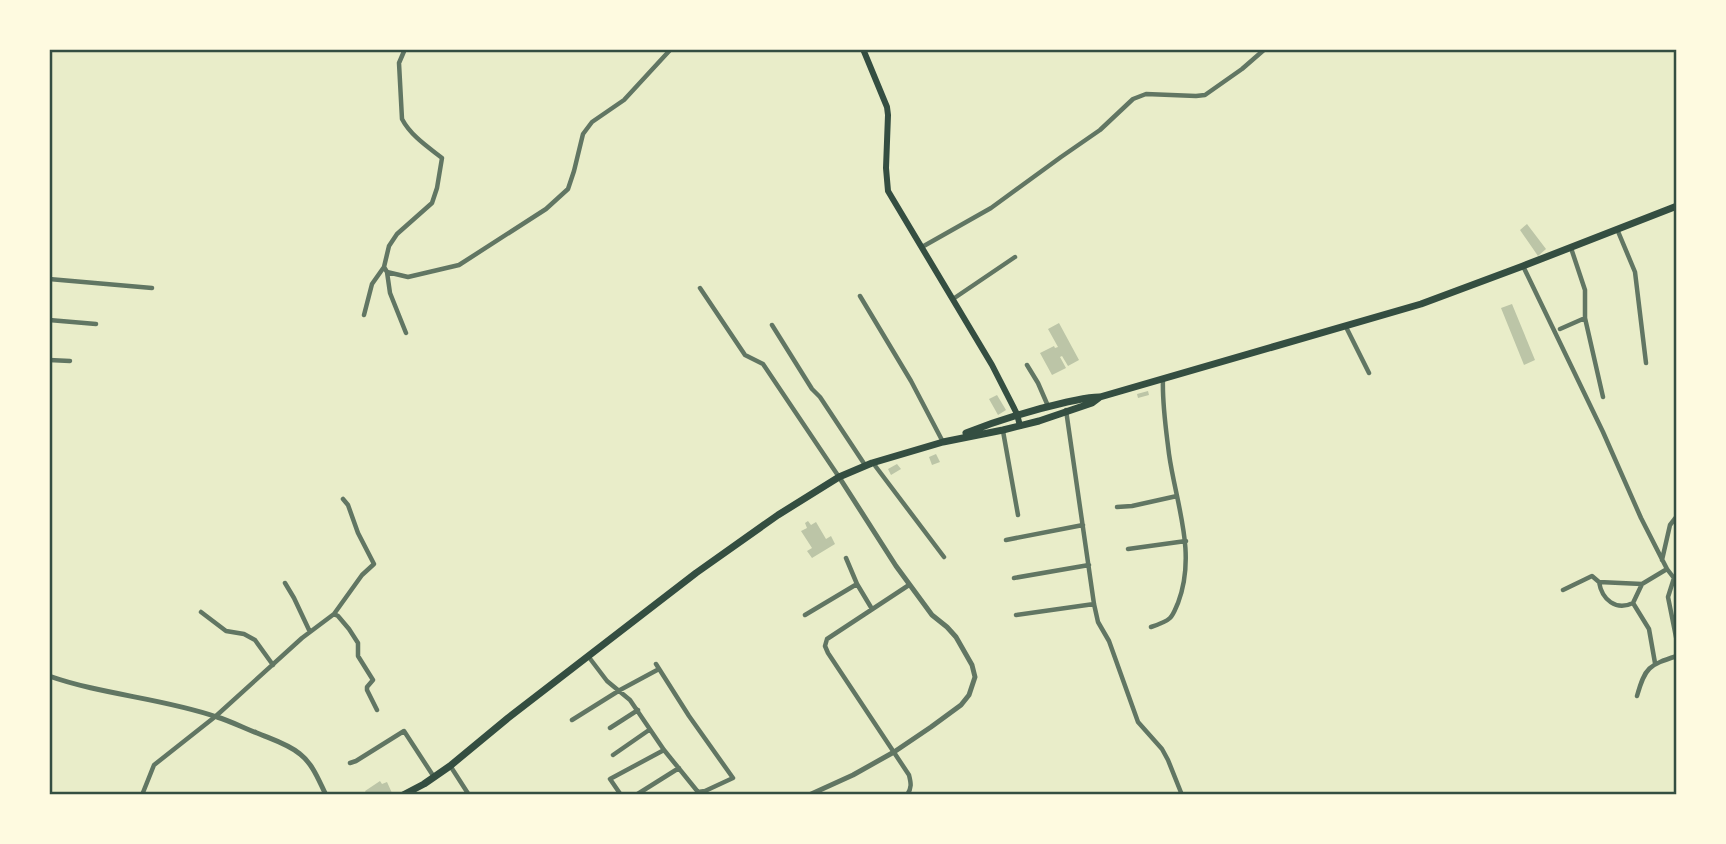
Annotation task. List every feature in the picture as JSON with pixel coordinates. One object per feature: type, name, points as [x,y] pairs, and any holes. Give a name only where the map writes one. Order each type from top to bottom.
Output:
[{"type":"highway","points":[[403,795],[450,766],[696,573],[778,515],[839,477],[869,464],[947,441],[1017,414],[1100,397],[1421,304],[1677,205]]},
{"type":"highway","points":[[947,441],[1020,426],[1092,403],[1100,397]]},
{"type":"highway","points":[[1031,411],[1033,422]]},
{"type":"main road","points":[[863,49],[887,107],[888,191],[992,365],[1017,414],[1020,426]]},
{"type":"street","points":[[405,49],[399,63],[402,119],[415,136],[442,158],[438,188],[432,204],[397,234],[389,246],[386,269],[390,293],[407,333]]},
{"type":"street","points":[[386,269],[408,277],[459,265],[546,209],[568,189],[583,134],[592,122],[624,100],[671,49]]},
{"type":"street","points":[[922,247],[991,208],[1100,130],[1133,99],[1146,94],[1205,95],[1265,49]]},
{"type":"street","points":[[1618,229],[1635,272],[1646,363]]},
{"type":"street","points":[[1570,247],[1585,290],[1585,318],[1602,397]]},
{"type":"street","points":[[952,299],[1015,257]]},
{"type":"street","points":[[1523,266],[1641,518],[1675,580],[1668,597],[1677,642]]},
{"type":"street","points":[[364,315],[372,284],[386,269]]},
{"type":"street","points":[[49,279],[152,288]]},
{"type":"street","points":[[700,288],[745,355],[763,364],[909,585],[932,615],[956,637],[972,665],[975,677],[970,695],[931,727],[853,775],[809,795]]},
{"type":"street","points":[[859,296],[947,441]]},
{"type":"street","points":[[1560,329],[1585,318]]},
{"type":"street","points":[[49,320],[96,324]]},
{"type":"street","points":[[772,325],[812,389],[944,557]]},
{"type":"street","points":[[1346,327],[1368,373]]},
{"type":"street","points":[[49,360],[70,361]]},
{"type":"street","points":[[1027,365],[1048,406]]},
{"type":"street","points":[[1151,627],[1170,618],[1175,610],[1183,590],[1186,557],[1186,541],[1162,403],[1163,379]]},
{"type":"street","points":[[1063,403],[1098,622],[1109,641],[1138,722],[1162,749],[1182,795]]},
{"type":"street","points":[[1003,430],[1018,514]]},
{"type":"street","points":[[1117,507],[1177,496]]},
{"type":"street","points":[[142,795],[154,765],[216,716],[334,614],[362,575],[374,564],[343,499]]},
{"type":"street","points":[[1662,559],[1670,525],[1677,516]]},
{"type":"street","points":[[1006,540],[1083,525]]},
{"type":"street","points":[[1128,549],[1186,541]]},
{"type":"street","points":[[846,558],[857,584],[873,609]]},
{"type":"street","points":[[1014,578],[1088,565]]},
{"type":"street","points":[[1599,582],[1642,584],[1667,569]]},
{"type":"street","points":[[1563,590],[1592,576],[1599,582],[1603,594],[1611,604],[1626,607],[1633,603],[1642,584]]},
{"type":"street","points":[[285,583],[310,632]]},
{"type":"street","points":[[805,615],[857,584]]},
{"type":"street","points":[[907,795],[912,783],[909,775],[825,646],[827,639],[909,585]]},
{"type":"street","points":[[1633,603],[1649,629],[1655,663]]},
{"type":"street","points":[[1016,615],[1094,604]]},
{"type":"street","points":[[201,612],[226,631],[244,634],[255,640],[273,665]]},
{"type":"street","points":[[334,614],[358,643],[358,656],[373,680],[367,690],[377,710]]},
{"type":"street","points":[[1637,696],[1642,676],[1655,663],[1677,655]]},
{"type":"street","points":[[572,720],[620,690],[658,667],[733,778],[698,792],[649,730],[638,710],[620,690],[607,681],[589,656]]},
{"type":"street","points":[[49,676],[73,684],[216,716],[288,746],[300,754],[317,776],[326,795]]},
{"type":"street","points":[[610,728],[638,710]]},
{"type":"street","points":[[613,755],[649,730]]},
{"type":"street","points":[[350,762],[356,761],[404,731],[434,777]]},
{"type":"street","points":[[621,795],[610,779],[664,750]]},
{"type":"street","points":[[450,766],[469,795]]},
{"type":"street","points":[[636,795],[679,768]]},
{"type":"building","points":[[1527,224],[1546,249],[1538,256],[1520,230]]},
{"type":"building","points":[[1512,304],[1535,360],[1524,365],[1501,308]]},
{"type":"building","points":[[1059,323],[1079,360],[1068,366],[1062,356],[1060,357],[1066,368],[1052,375],[1040,353],[1054,346],[1058,347],[1048,329]]},
{"type":"building","points":[[1148,391],[1149,395],[1138,398],[1137,394]]},
{"type":"building","points":[[997,395],[1006,410],[998,415],[989,399]]},
{"type":"building","points":[[936,454],[940,462],[932,465],[929,457]]},
{"type":"building","points":[[897,464],[901,469],[891,475],[888,469]]},
{"type":"building","points":[[808,521],[811,525],[816,522],[826,539],[831,536],[835,544],[812,558],[807,551],[812,548],[801,531],[807,528],[805,523]]},
{"type":"building","points":[[380,781],[382,784],[387,782],[392,793],[367,795],[365,791]]}]
